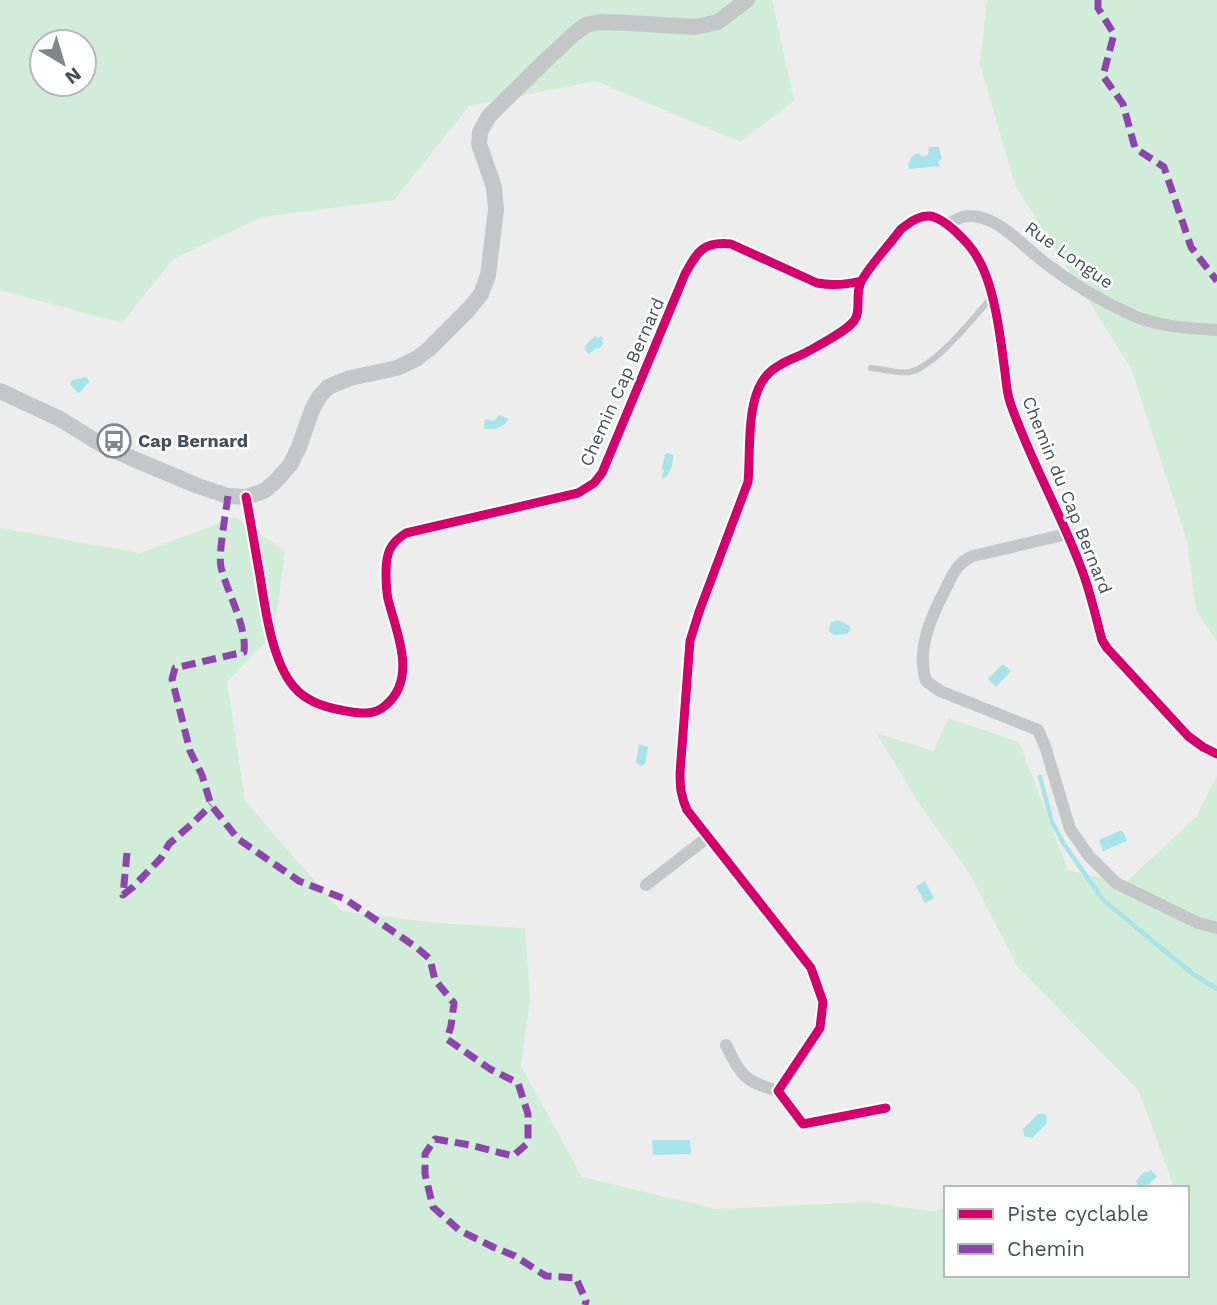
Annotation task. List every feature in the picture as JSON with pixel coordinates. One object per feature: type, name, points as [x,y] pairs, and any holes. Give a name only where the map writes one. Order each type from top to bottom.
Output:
[{"type":"street","points":[[0,391],[60,419],[99,443],[129,457],[228,496],[246,497],[264,491],[290,464],[312,410],[328,387],[350,378],[397,368],[416,359],[469,309],[481,294],[488,275],[496,210],[494,187],[479,144],[480,132],[489,116],[586,25],[600,22],[695,27],[718,22],[747,0]]},
{"type":"street","name":"Rue Longue","points":[[948,225],[956,218],[969,215],[984,218],[996,224],[1080,287],[1119,309],[1153,322],[1217,330]]},
{"type":"street","points":[[778,1091],[820,1028],[823,1002],[811,968],[687,810],[682,799],[680,786],[690,641],[748,482],[749,444],[756,393],[768,373],[824,343],[855,320],[861,281],[909,222],[931,216],[948,225]]},
{"type":"street","name":"Chemin du Cap Bernard","points":[[948,225],[977,257],[987,279],[998,324],[1009,398],[1030,455],[1083,574],[1102,640],[1188,736],[1217,754]]},
{"type":"street","name":"Chemin Cap Bernard","points":[[246,497],[265,609],[284,674],[299,693],[316,704],[359,714],[370,713],[386,705],[401,678],[403,657],[387,596],[386,560],[392,543],[407,533],[578,493],[594,483],[602,472],[695,254],[712,244],[731,244],[817,283],[831,286],[861,281]]},
{"type":"street","points":[[1067,534],[973,556],[958,566],[933,614],[926,635],[923,666],[926,681],[940,691],[1038,730],[1070,829],[1089,856],[1116,883],[1198,923],[1217,928]]},
{"type":"street","points":[[646,886],[708,837]]},
{"type":"street","points":[[726,1045],[744,1077],[754,1084],[778,1091],[803,1124],[886,1108]]},
{"type":"lane","points":[[871,368],[910,372],[922,366],[953,340],[992,298]]},
{"type":"green space","points":[[0,0],[772,0],[794,101],[740,142],[596,81],[469,106],[394,200],[261,217],[172,260],[122,323],[0,290]]},
{"type":"green space","points":[[987,0],[1217,0],[1217,642],[1196,610],[1187,541],[1131,368],[1015,185],[980,64]]},
{"type":"green space","points":[[235,517],[285,551],[274,633],[227,682],[245,801],[341,911],[436,923],[525,928],[530,998],[521,1066],[582,1177],[716,1209],[869,1202],[934,1212],[944,1207],[944,1277],[1189,1277],[1189,1186],[1174,1186],[1139,1091],[1017,966],[970,874],[920,805],[876,733],[934,751],[948,718],[1019,742],[1068,870],[1125,883],[1196,817],[1217,776],[1217,1305],[0,1305],[0,528],[140,553]]},
{"type":"water","points":[[929,147],[939,147],[942,158],[938,162],[940,166],[909,169],[912,156],[919,153],[922,157],[928,155]]},
{"type":"water","points":[[595,336],[603,338],[603,344],[589,354],[585,346]]},
{"type":"water","points":[[87,377],[89,382],[78,393],[70,384],[72,380]]},
{"type":"water","points":[[499,415],[509,419],[498,428],[484,429],[485,419],[494,421]]},
{"type":"water","points":[[665,454],[673,455],[673,462],[670,472],[663,479],[662,468]]},
{"type":"water","points":[[838,620],[850,626],[847,634],[834,635],[829,631],[830,623]]},
{"type":"water","points":[[1003,664],[1011,671],[996,687],[988,679]]},
{"type":"water","points":[[639,744],[648,747],[645,764],[641,766],[636,762]]},
{"type":"water","points":[[1122,830],[1127,841],[1103,851],[1099,840]]},
{"type":"water","points":[[925,881],[934,898],[925,903],[916,886]]},
{"type":"water","points":[[1038,1114],[1047,1116],[1047,1123],[1032,1138],[1024,1136],[1023,1129]]},
{"type":"water","points":[[652,1140],[690,1140],[691,1154],[653,1155]]},
{"type":"water","points":[[1151,1170],[1157,1177],[1146,1186],[1139,1186],[1136,1181]]},
{"type":"waterway","points":[[1040,777],[1052,822],[1103,900],[1193,974],[1217,989]]},
{"type":"marked path","points":[[1098,0],[1098,8],[1114,34],[1103,76],[1123,104],[1135,148],[1164,167],[1191,247],[1217,281]]},
{"type":"marked path","points":[[228,496],[220,561],[243,631],[244,652],[175,668],[172,679],[190,751],[202,775],[211,805],[238,839],[299,881],[345,899],[430,959],[435,980],[454,1003],[447,1039],[490,1069],[518,1083],[528,1114],[528,1143],[513,1156],[435,1139],[425,1154],[425,1174],[433,1207],[459,1230],[515,1256],[546,1276],[576,1278],[586,1301],[585,1305]]},
{"type":"marked path","points":[[127,853],[123,895],[161,858],[169,844],[211,805]]},
{"type":"cycle path","points":[[886,1108],[803,1124],[778,1091],[820,1028],[823,1002],[811,968],[687,810],[681,792],[680,773],[690,641],[748,482],[750,425],[761,384],[776,367],[831,338],[854,321],[858,312],[858,290],[862,280],[901,229],[914,220],[930,216],[943,221],[969,245],[983,268],[995,310],[1010,402],[1083,573],[1102,640],[1188,736],[1217,754]]},
{"type":"cycle path","points":[[246,497],[264,603],[275,649],[286,676],[299,692],[321,705],[359,713],[376,711],[396,694],[403,668],[386,589],[390,549],[406,533],[578,493],[594,483],[602,473],[685,274],[697,254],[707,246],[731,244],[817,283],[839,285],[861,281]]},
{"type":"place","name":"Cap Bernard","points":[[114,441]]}]
